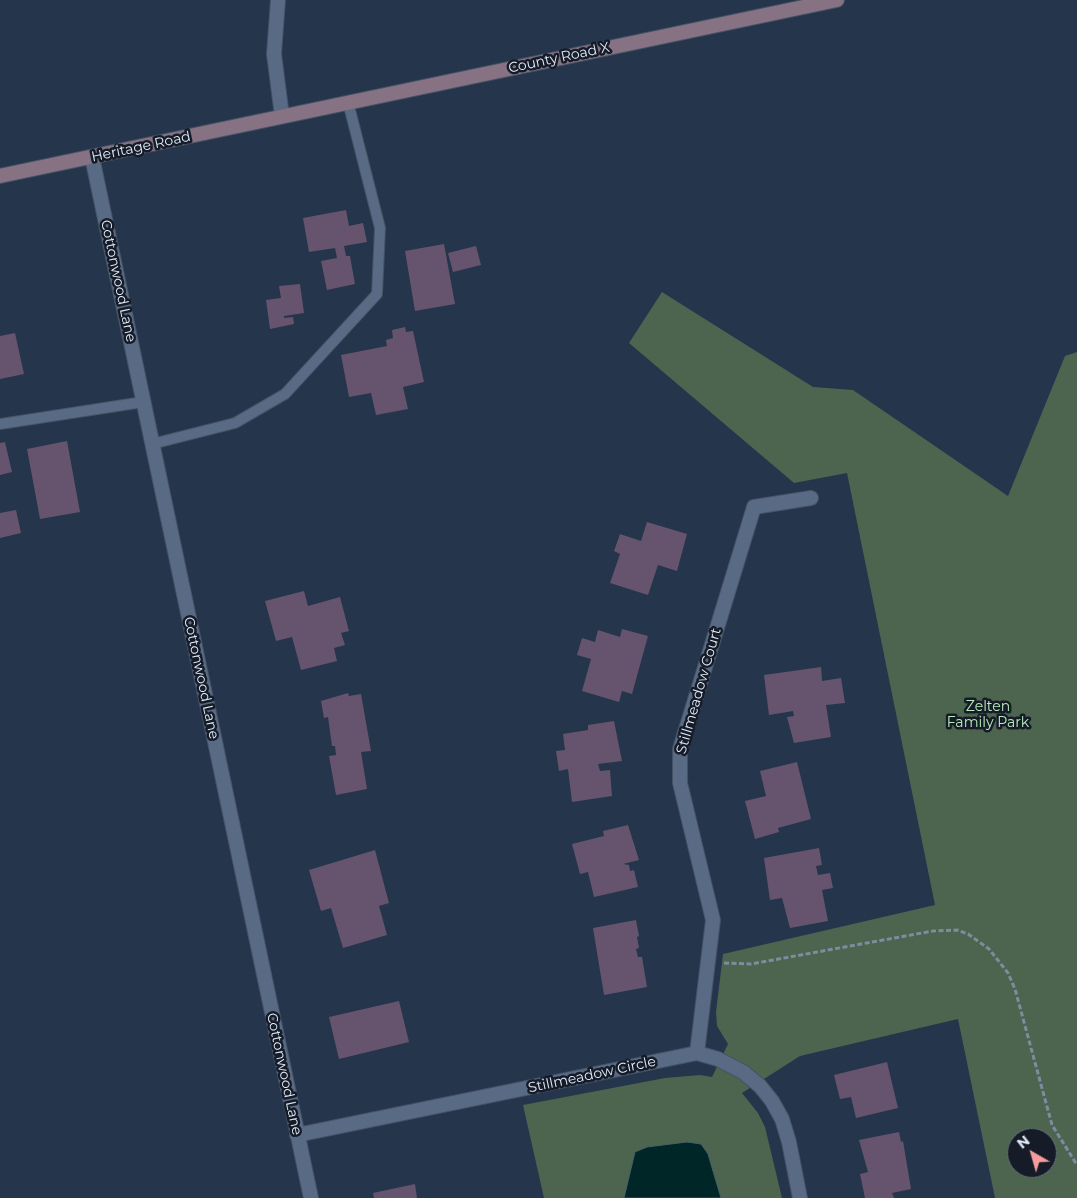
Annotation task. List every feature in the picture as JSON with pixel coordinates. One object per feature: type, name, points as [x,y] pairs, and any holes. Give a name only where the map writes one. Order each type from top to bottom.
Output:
[{"type":"main road","name":"County Road X","points":[[282,116],[836,0]]},
{"type":"main road","name":"Heritage Road","points":[[0,176],[282,116]]},
{"type":"street","points":[[278,0],[274,54],[282,116]]},
{"type":"street","name":"Cottonwood Lane","points":[[92,157],[311,1198]]},
{"type":"street","name":"Stillmeadow Court","points":[[697,1053],[713,920],[712,909],[680,784],[680,749],[754,507],[811,498]]},
{"type":"street","name":"Stillmeadow Circle","points":[[297,1135],[697,1053],[718,1059],[743,1072],[760,1086],[772,1101],[782,1119],[800,1198]]},
{"type":"lane","points":[[152,444],[235,423],[285,394],[377,294],[380,228],[348,102]]},
{"type":"lane","points":[[0,424],[143,402]]},
{"type":"path","points":[[709,962],[752,964],[933,931],[957,930],[968,934],[989,949],[1008,973],[1015,989],[1052,1125],[1077,1165]]},
{"type":"green space","name":"Zelten Family Park","points":[[662,292],[813,387],[853,390],[1008,496],[1065,356],[1077,352],[1077,1198],[995,1198],[958,1019],[800,1056],[742,1093],[758,1113],[765,1127],[782,1198],[544,1198],[523,1105],[665,1078],[700,1075],[712,1077],[728,1044],[717,1026],[716,1012],[723,954],[935,905],[847,473],[794,483],[629,343]]},
{"type":"shaded area","points":[[687,1142],[701,1144],[708,1154],[721,1198],[624,1198],[635,1152],[647,1147]]},
{"type":"building","points":[[346,210],[349,226],[363,223],[367,242],[344,246],[346,256],[350,256],[355,284],[327,290],[321,261],[337,258],[335,248],[309,252],[303,218]]},
{"type":"building","points":[[444,244],[455,304],[415,311],[405,251]]},
{"type":"building","points":[[476,246],[481,265],[453,272],[448,253]]},
{"type":"building","points":[[300,284],[304,313],[284,316],[284,318],[293,317],[294,324],[270,329],[266,300],[281,298],[279,286]]},
{"type":"building","points":[[405,327],[406,332],[413,331],[424,382],[403,387],[408,409],[376,415],[371,393],[349,397],[341,355],[387,346],[386,340],[393,338],[392,330]]},
{"type":"building","points":[[15,333],[24,374],[0,379],[0,336]]},
{"type":"building","points":[[67,441],[80,512],[40,519],[27,449]]},
{"type":"building","points":[[5,442],[12,472],[0,475],[0,443]]},
{"type":"building","points":[[16,510],[21,533],[0,538],[0,513]]},
{"type":"building","points":[[647,522],[687,534],[677,571],[658,565],[648,595],[610,583],[620,554],[614,551],[620,534],[641,541]]},
{"type":"building","points":[[304,591],[308,606],[340,597],[349,631],[341,633],[345,645],[334,648],[337,661],[301,670],[292,637],[276,641],[265,601]]},
{"type":"building","points":[[622,629],[648,636],[632,694],[622,691],[619,702],[582,691],[591,659],[577,655],[582,638],[595,642],[598,630],[620,637]]},
{"type":"building","points":[[821,667],[822,681],[841,678],[845,703],[826,705],[831,737],[794,743],[787,717],[794,716],[793,711],[769,715],[764,675]]},
{"type":"building","points":[[348,693],[349,696],[361,694],[371,751],[361,752],[367,789],[336,795],[329,756],[336,755],[335,746],[332,746],[328,717],[324,718],[321,701]]},
{"type":"building","points":[[614,721],[622,761],[598,764],[600,771],[610,770],[612,796],[572,802],[568,769],[559,771],[556,751],[565,750],[563,734],[588,730],[588,725]]},
{"type":"building","points":[[797,762],[811,819],[778,828],[779,832],[755,839],[745,801],[766,796],[760,771]]},
{"type":"building","points":[[628,825],[639,860],[623,864],[629,865],[630,871],[634,870],[638,887],[594,897],[588,872],[580,874],[572,844],[604,836],[603,831]]},
{"type":"building","points":[[819,848],[822,865],[816,866],[818,875],[830,873],[833,888],[822,890],[828,921],[790,928],[782,898],[770,900],[764,858]]},
{"type":"building","points":[[375,850],[389,903],[379,906],[387,935],[343,948],[331,908],[321,911],[309,870]]},
{"type":"building","points":[[636,920],[639,948],[636,949],[638,957],[642,957],[647,987],[604,995],[593,928]]},
{"type":"building","points":[[399,1001],[409,1042],[339,1059],[329,1017]]},
{"type":"building","points":[[887,1062],[898,1108],[856,1118],[851,1097],[840,1099],[834,1075]]},
{"type":"building","points":[[899,1132],[901,1142],[903,1141],[911,1189],[892,1193],[894,1198],[865,1198],[860,1174],[868,1172],[859,1140]]},
{"type":"building","points":[[415,1184],[417,1198],[374,1198],[373,1193]]}]
